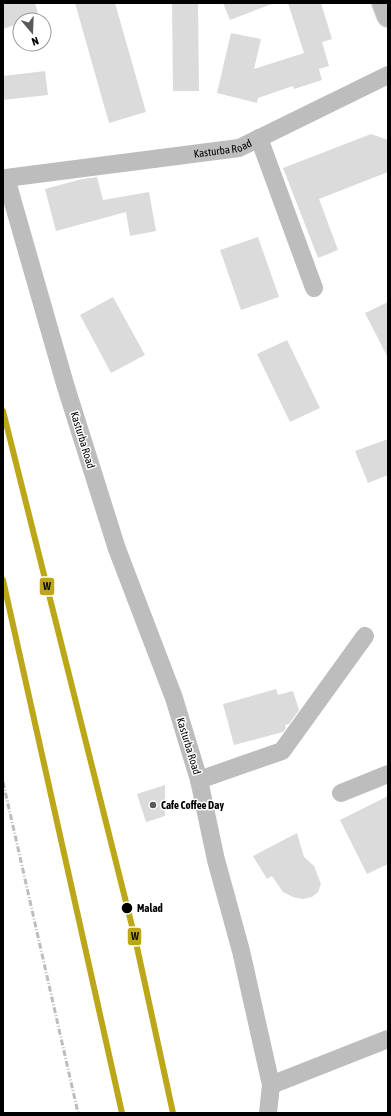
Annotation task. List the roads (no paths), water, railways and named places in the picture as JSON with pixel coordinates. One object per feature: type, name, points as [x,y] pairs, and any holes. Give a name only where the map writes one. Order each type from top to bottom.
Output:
[{"type":"main road","points":[[383,3],[388,16]]},
{"type":"street","name":"Kasturba Road","points":[[268,1113],[271,1085],[242,951],[216,860],[199,780],[174,698],[117,549],[65,384],[4,173],[239,148],[388,75]]},
{"type":"street","points":[[259,138],[314,288]]},
{"type":"street","points":[[199,780],[282,751],[365,636]]},
{"type":"street","points":[[341,793],[388,774]]},
{"type":"street","points":[[271,1085],[388,1039]]},
{"type":"railway","points":[[3,782],[78,1113]]},
{"type":"place","name":"Cafe Coffee Day","points":[[153,805]]},
{"type":"place","name":"Malad","points":[[127,908]]}]
